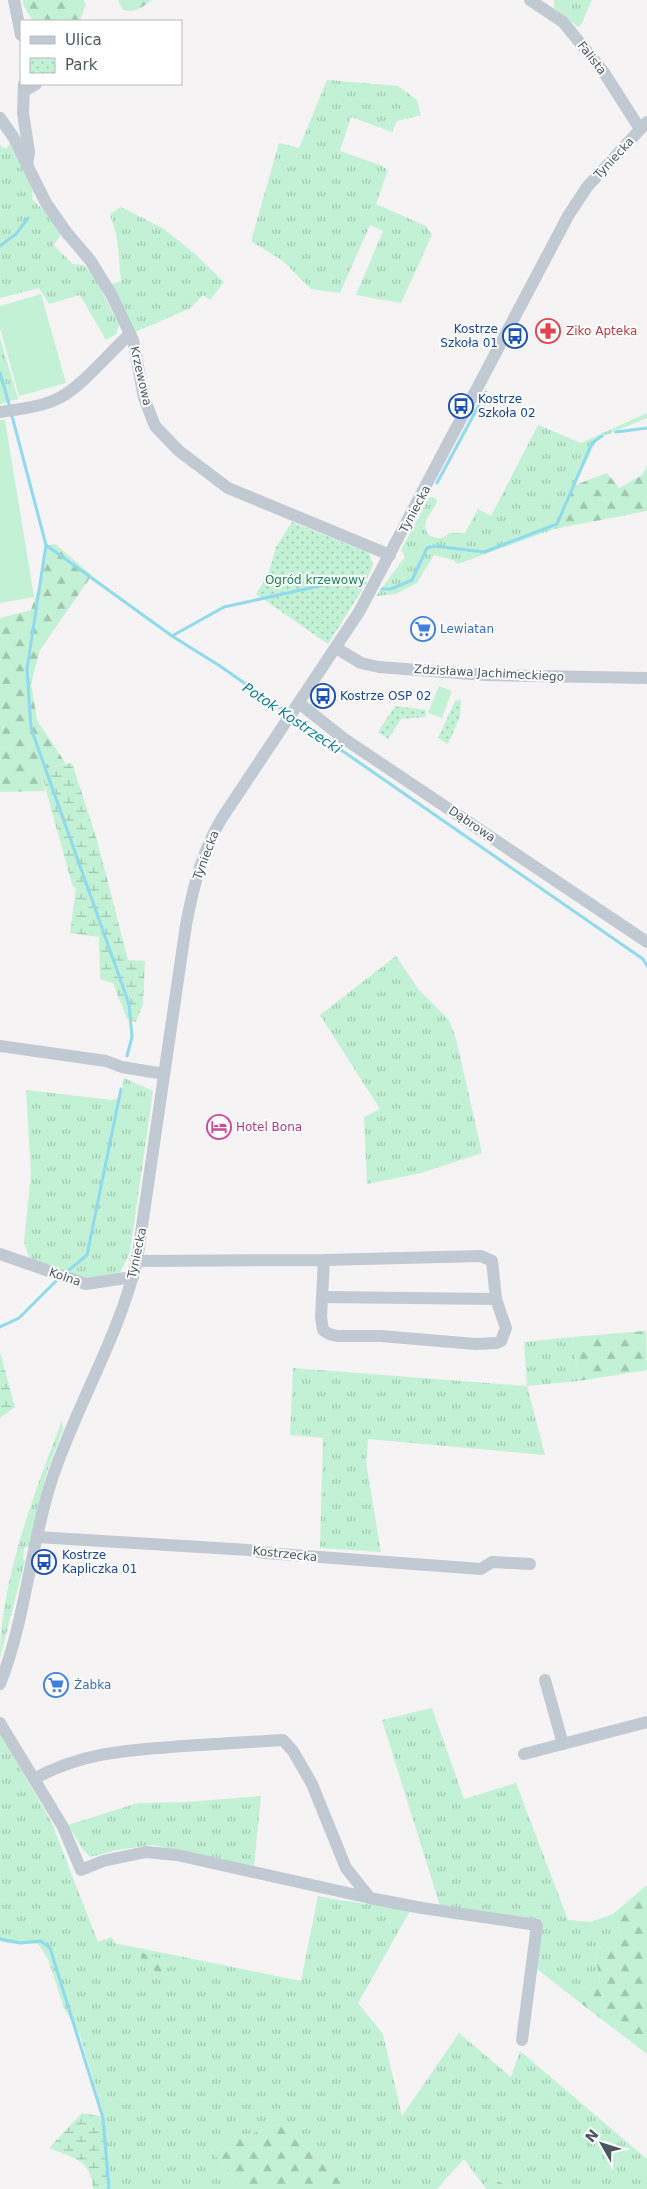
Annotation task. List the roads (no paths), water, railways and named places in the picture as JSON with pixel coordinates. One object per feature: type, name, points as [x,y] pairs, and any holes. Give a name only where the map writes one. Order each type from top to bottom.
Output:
[{"type":"street","points":[[14,0],[20,30]]},
{"type":"street","name":"Falista","points":[[530,0],[563,22],[644,126]]},
{"type":"street","name":"Krzewowa","points":[[24,88],[23,113],[29,152],[27,164],[46,203],[61,226],[90,260],[111,294],[130,334],[144,398],[154,426],[179,451],[228,488],[390,555]]},
{"type":"street","points":[[0,118],[14,138],[27,164]]},
{"type":"street","name":"Tyniecka","points":[[0,1684],[17,1630],[47,1494],[61,1451],[110,1338],[136,1261],[186,925],[203,859],[222,818],[359,612],[568,216],[592,181],[644,126]]},
{"type":"street","points":[[7,411],[46,403],[61,397],[78,384],[130,334]]},
{"type":"street","name":"Zdzisława Jachimeckiego","points":[[336,648],[355,661],[380,667],[486,675],[647,678]]},
{"type":"street","name":"Dąbrowa","points":[[296,708],[647,942]]},
{"type":"street","points":[[0,1046],[106,1061],[122,1067],[164,1074]]},
{"type":"street","name":"Kolna","points":[[0,1254],[86,1284],[132,1277]]},
{"type":"street","points":[[136,1261],[324,1260],[481,1256],[492,1261],[496,1299],[506,1328],[504,1336],[497,1343],[475,1344],[381,1336],[337,1336],[329,1334],[323,1330],[321,1317],[324,1260]]},
{"type":"street","points":[[323,1297],[496,1299]]},
{"type":"street","name":"Kostrzecka","points":[[38,1537],[240,1549],[266,1553],[422,1566],[481,1569],[492,1562],[530,1564]]},
{"type":"street","points":[[545,1680],[564,1744]]},
{"type":"street","points":[[524,1754],[647,1722]]},
{"type":"street","points":[[0,1723],[62,1827],[81,1870],[103,1861],[146,1852],[177,1855],[370,1898],[422,1908],[537,1925],[522,2040]]},
{"type":"street","points":[[34,1779],[49,1770],[77,1760],[116,1750],[283,1740],[294,1751],[312,1784],[346,1868],[370,1898]]},
{"type":"waterway","points":[[0,246],[16,234],[28,218]]},
{"type":"waterway","name":"Potok Kostrzecki","points":[[0,373],[9,404]]},
{"type":"waterway","points":[[437,483],[486,392]]},
{"type":"waterway","name":"Potok Kostrzecki","points":[[12,416],[46,545],[172,636],[220,666],[287,713]]},
{"type":"waterway","points":[[616,432],[647,428]]},
{"type":"waterway","points":[[382,589],[391,589],[412,580],[427,548],[434,546],[484,552],[557,524],[592,443],[602,436]]},
{"type":"waterway","points":[[46,545],[27,669],[31,728],[129,1004],[132,1037],[127,1056]]},
{"type":"waterway","points":[[172,636],[224,607],[351,579],[365,583]]},
{"type":"waterway","name":"Potok Kostrzecki","points":[[292,716],[643,959],[647,966]]},
{"type":"waterway","points":[[68,1271],[87,1255],[121,1089]]},
{"type":"waterway","points":[[0,1327],[19,1318],[57,1280]]},
{"type":"waterway","points":[[0,1939],[20,1943],[41,1941],[50,1948],[103,2118],[109,2189]]},
{"type":"place","name":"Ziko Apteka","points":[[548,331]]},
{"type":"place","name":"Kostrze Szkoła 01","points":[[515,336]]},
{"type":"place","name":"Kostrze Szkoła 02","points":[[461,406]]},
{"type":"place","name":"Lewiatan","points":[[423,629]]},
{"type":"place","name":"Kostrze OSP 02","points":[[323,696]]},
{"type":"place","name":"Hotel Bona","points":[[219,1127]]},
{"type":"place","name":"Kostrze Kapliczka 01","points":[[44,1562]]},
{"type":"place","name":"Żabka","points":[[56,1685]]},
{"type":"park label","name":"Ogród krzewowy","points":[[315,580]]}]
